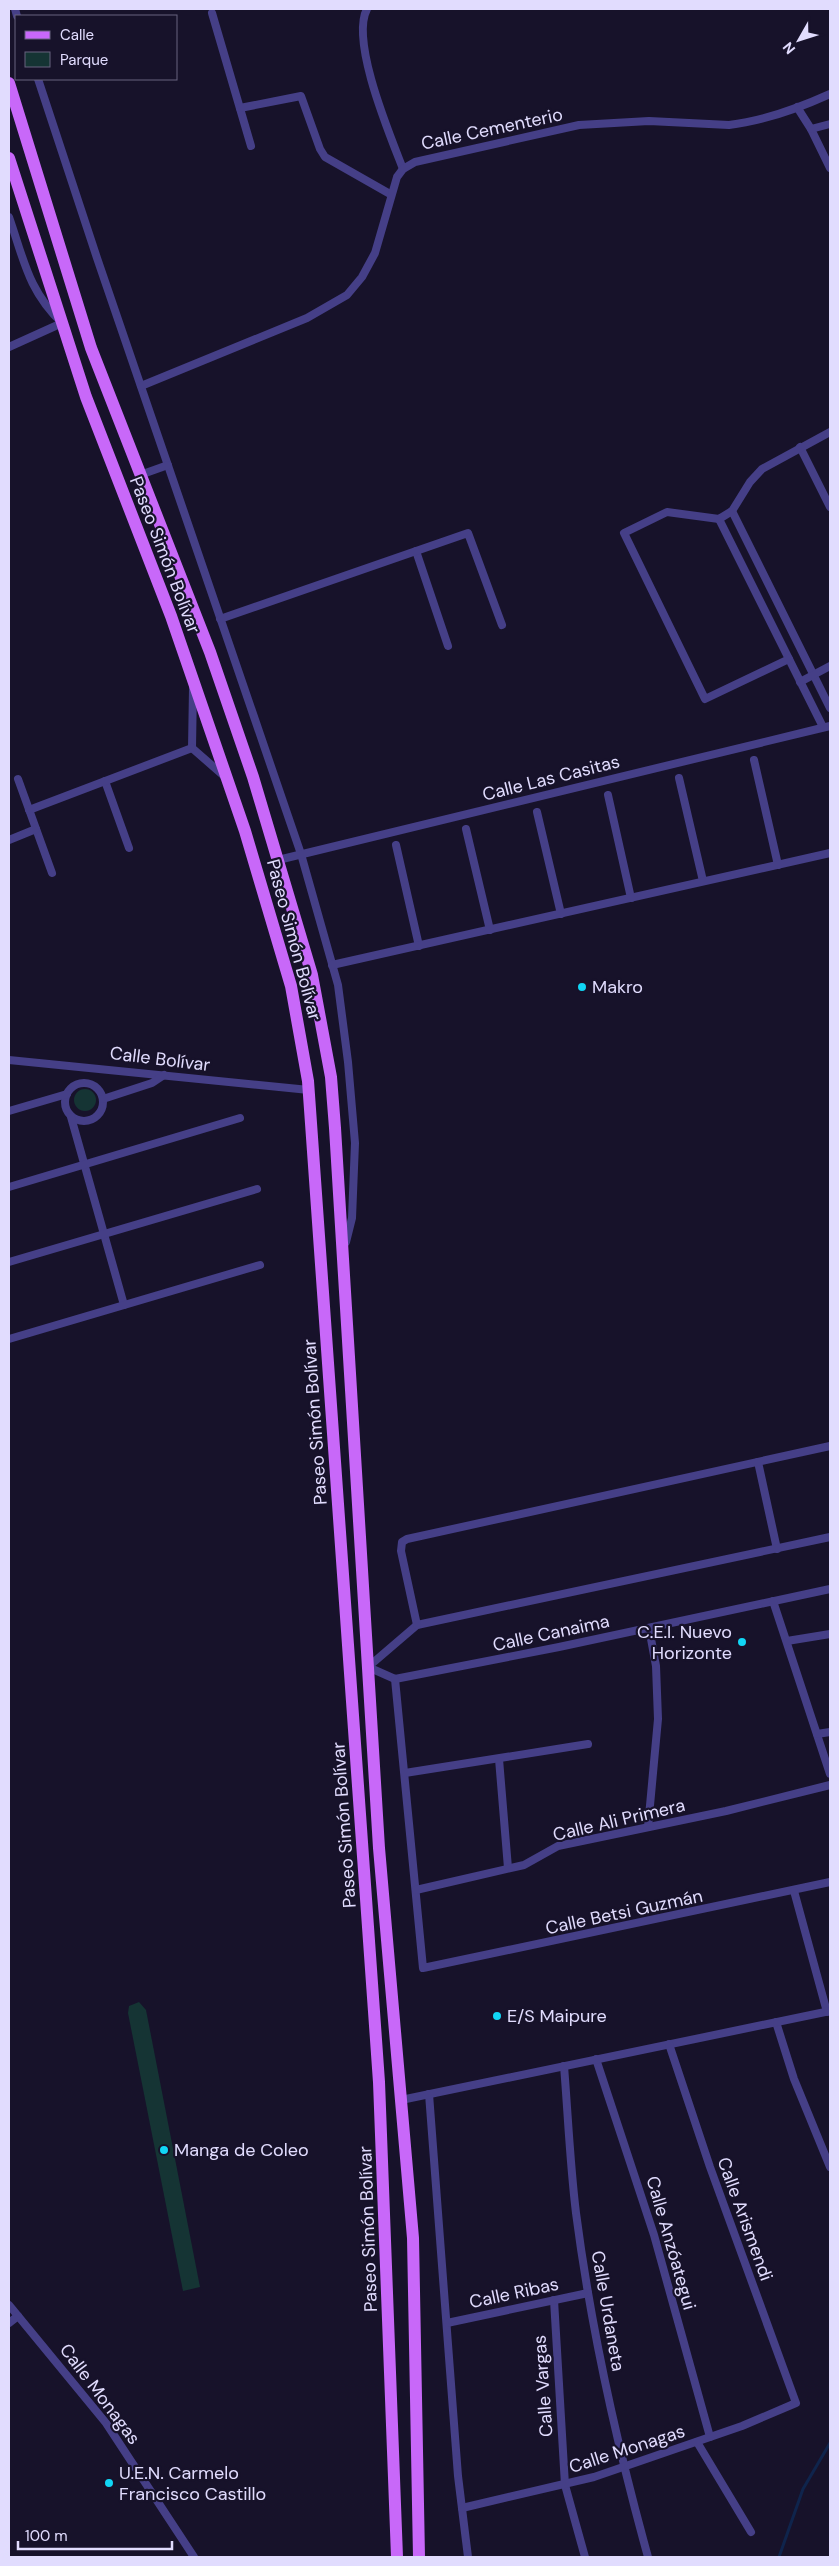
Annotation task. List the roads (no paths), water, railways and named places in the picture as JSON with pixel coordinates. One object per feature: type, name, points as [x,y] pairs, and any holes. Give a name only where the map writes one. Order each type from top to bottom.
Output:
[{"type":"main road","name":"Paseo Simón Bolívar","points":[[9,82],[80,314],[105,388],[234,716],[312,975],[323,1029],[332,1091],[343,1251],[379,1848],[414,2255],[419,2557]]},
{"type":"main road","name":"Paseo Simón Bolívar","points":[[9,158],[86,398],[193,676],[290,978],[298,1018],[308,1090],[379,2082],[397,2557]]},
{"type":"main road","points":[[62,323],[80,314]]},
{"type":"main road","points":[[308,1090],[332,1091]]},
{"type":"main road","points":[[350,1667],[368,1667]]},
{"type":"street","points":[[367,9],[362,26],[370,77],[403,169]]},
{"type":"street","points":[[212,13],[251,146]]},
{"type":"street","name":"Paseo Simón Bolívar","points":[[38,80],[220,620],[301,854],[338,984],[347,1054],[354,1143],[352,1218],[343,1251]]},
{"type":"street","name":"Calle Cementerio","points":[[141,386],[307,318],[339,301],[354,288],[370,266],[379,242],[390,194],[397,177],[403,169],[427,157],[579,126],[642,122],[729,125],[760,119],[830,94]]},
{"type":"street","points":[[240,108],[301,96],[320,150],[325,157],[390,194]]},
{"type":"street","points":[[797,107],[811,129],[830,168]]},
{"type":"street","points":[[811,129],[830,124]]},
{"type":"street","name":"Paseo Simón Bolívar","points":[[9,217],[34,289],[46,307],[62,323]]},
{"type":"street","points":[[9,347],[62,323]]},
{"type":"street","points":[[789,659],[706,699],[624,533],[667,512],[719,519],[732,511],[756,474],[768,464],[830,432]]},
{"type":"street","points":[[800,448],[830,507]]},
{"type":"street","points":[[140,475],[168,465]]},
{"type":"street","points":[[732,511],[830,708]]},
{"type":"street","points":[[719,519],[800,682],[827,727]]},
{"type":"street","points":[[220,620],[468,532],[502,625]]},
{"type":"street","points":[[416,551],[448,646]]},
{"type":"street","points":[[800,682],[830,666]]},
{"type":"street","points":[[192,748],[193,676]]},
{"type":"street","name":"Calle Las Casitas","points":[[278,860],[827,727]]},
{"type":"street","points":[[192,748],[227,778]]},
{"type":"street","points":[[29,810],[192,748]]},
{"type":"street","points":[[754,760],[778,864]]},
{"type":"street","points":[[679,778],[703,882]]},
{"type":"street","points":[[18,779],[52,873]]},
{"type":"street","points":[[105,781],[129,848]]},
{"type":"street","points":[[608,795],[631,898]]},
{"type":"street","points":[[537,812],[561,914]]},
{"type":"street","points":[[466,828],[490,930]]},
{"type":"street","points":[[9,840],[36,829]]},
{"type":"street","points":[[396,845],[419,946]]},
{"type":"street","points":[[332,965],[830,853]]},
{"type":"street","name":"Calle Bolívar","points":[[9,1060],[308,1090]]},
{"type":"street","points":[[103,1099],[152,1084],[164,1075]]},
{"type":"street","points":[[72,1117],[80,1122],[95,1119],[102,1111],[103,1099],[97,1088],[88,1084],[73,1086],[67,1094],[65,1104],[72,1117],[124,1305]]},
{"type":"street","points":[[9,1111],[67,1094]]},
{"type":"street","points":[[9,1187],[240,1118]]},
{"type":"street","points":[[9,1262],[257,1189]]},
{"type":"street","points":[[9,1339],[260,1265]]},
{"type":"street","points":[[417,1625],[401,1551],[401,1544],[405,1540],[830,1446]]},
{"type":"street","points":[[758,1462],[777,1548]]},
{"type":"street","points":[[416,1890],[395,1679],[368,1667],[417,1625],[830,1537]]},
{"type":"street","name":"Calle Canaima","points":[[395,1679],[650,1628],[830,1589]]},
{"type":"street","points":[[773,1601],[830,1774]]},
{"type":"street","points":[[648,1827],[658,1692],[650,1628]]},
{"type":"street","points":[[786,1641],[830,1634]]},
{"type":"street","points":[[817,1734],[830,1732]]},
{"type":"street","points":[[405,1773],[588,1744]]},
{"type":"street","points":[[499,1759],[508,1868]]},
{"type":"street","name":"Calle Ali Primera","points":[[416,1890],[524,1865],[558,1846],[726,1811],[830,1785]]},
{"type":"street","name":"Calle Betsi Guzmán","points":[[416,1890],[423,1968],[830,1882]]},
{"type":"street","points":[[401,2100],[828,2011],[794,1891]]},
{"type":"street","points":[[776,2022],[794,2079],[830,2167]]},
{"type":"street","name":"Calle Arismendi","points":[[669,2044],[710,2167],[796,2403]]},
{"type":"street","name":"Calle Anzóategui","points":[[596,2059],[654,2235],[710,2438]]},
{"type":"street","name":"Calle Urdaneta","points":[[564,2066],[576,2212],[588,2293],[624,2467],[648,2557]]},
{"type":"street","points":[[429,2094],[462,2508],[468,2557]]},
{"type":"street","name":"Calle Ribas","points":[[447,2323],[588,2293]]},
{"type":"street","name":"Calle Vargas","points":[[554,2300],[565,2485],[585,2557]]},
{"type":"street","name":"Calle Monagas","points":[[9,2305],[106,2423],[194,2557]]},
{"type":"street","points":[[9,2323],[18,2316]]},
{"type":"street","name":"Calle Monagas","points":[[462,2508],[565,2485],[624,2467],[710,2438],[796,2403]]},
{"type":"street","points":[[697,2442],[750,2532]]},
{"type":"waterway","points":[[779,2557],[803,2489],[830,2443]]},
{"type":"place","name":"Makro","points":[[582,987]]},
{"type":"place","name":"C.E.I. Nuevo Horizonte","points":[[742,1642]]},
{"type":"place","name":"E/S Maipure","points":[[497,2016]]},
{"type":"place","name":"Manga de Coleo","points":[[164,2150]]},
{"type":"place","name":"U.E.N. Carmelo Francisco Castillo","points":[[109,2483]]}]
